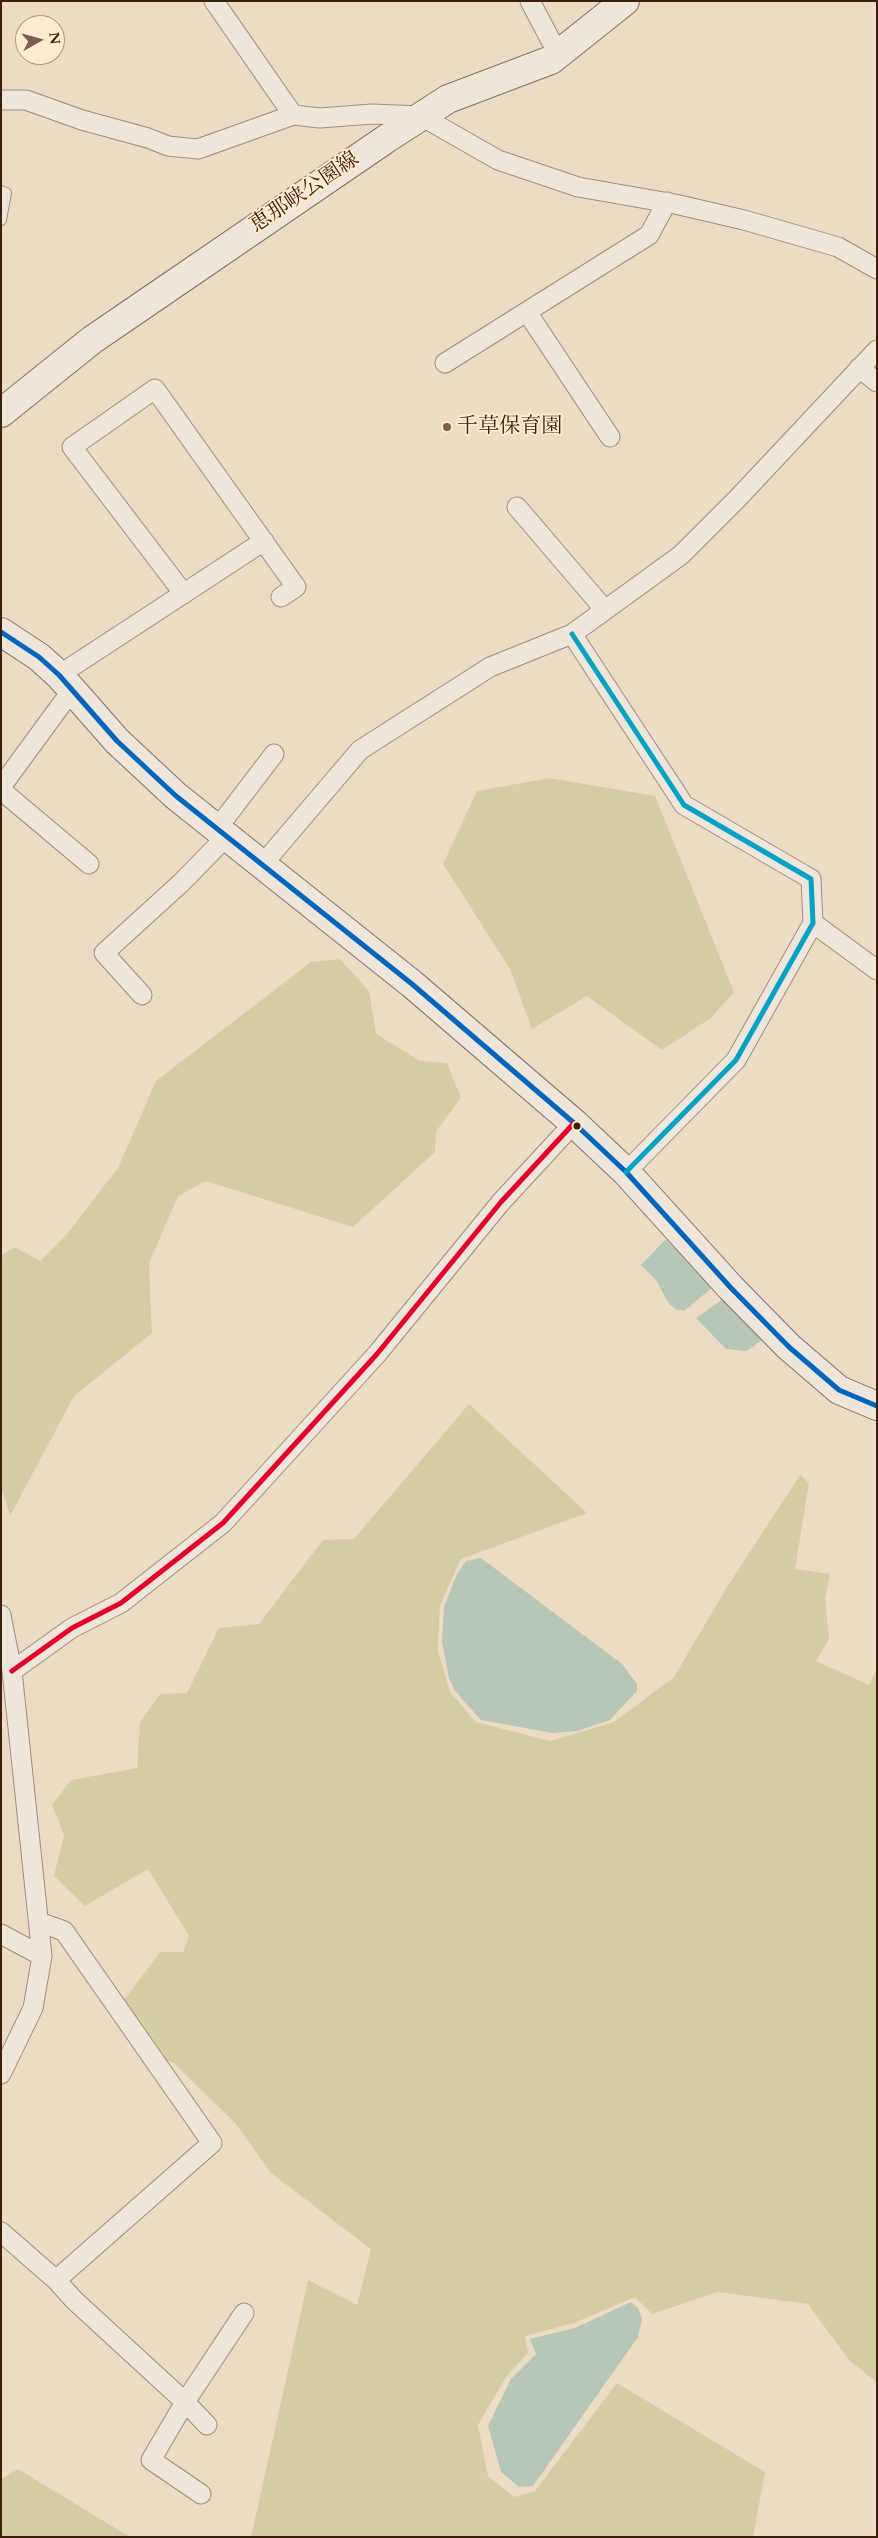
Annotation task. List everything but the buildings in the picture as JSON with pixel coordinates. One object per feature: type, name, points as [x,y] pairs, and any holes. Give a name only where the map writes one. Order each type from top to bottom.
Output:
[{"type":"main road","name":"恵那峡公園線","points":[[1,413],[92,340],[421,116],[448,99],[551,60],[625,1]]},
{"type":"main road","points":[[1,632],[39,657],[66,683],[117,741],[176,796],[221,834],[412,984],[574,1123],[626,1172],[731,1288],[789,1348],[839,1390],[877,1406]]},
{"type":"street","points":[[214,1],[293,115]]},
{"type":"street","points":[[530,1],[558,54]]},
{"type":"street","points":[[1,100],[26,100],[82,120],[148,138],[168,146],[198,149],[293,115],[320,118],[372,114],[421,116],[498,160],[578,187],[667,202],[744,220],[838,248],[877,269]]},
{"type":"street","points":[[445,363],[649,235],[667,202]]},
{"type":"street","points":[[527,312],[610,437]]},
{"type":"street","points":[[262,865],[360,750],[490,667],[572,634],[681,555],[737,499],[877,350]]},
{"type":"street","points":[[859,368],[877,382]]},
{"type":"street","points":[[184,594],[72,448],[155,389],[296,587],[281,597]]},
{"type":"street","points":[[517,507],[605,610]]},
{"type":"street","points":[[89,864],[1,788],[66,683],[184,594],[264,542]]},
{"type":"street","points":[[572,634],[684,805],[811,879],[813,923],[736,1060],[626,1172]]},
{"type":"street","points":[[142,995],[104,954],[181,884],[221,834],[274,754]]},
{"type":"street","points":[[813,923],[877,970]]},
{"type":"street","points":[[12,1671],[72,1628],[121,1603],[223,1523],[377,1354],[501,1202],[574,1123]]},
{"type":"street","points":[[1,2074],[32,2008],[42,1956],[12,1671],[2,1621]]},
{"type":"street","points":[[39,1922],[64,1931],[212,2143],[56,2280]]},
{"type":"street","points":[[1,1934],[42,1956]]},
{"type":"street","points":[[1,2232],[56,2280],[74,2300],[185,2402],[207,2425]]},
{"type":"street","points":[[201,2494],[151,2460],[185,2402],[244,2313]]},
{"type":"lane","points":[[1,191],[6,194],[1,220]]},
{"type":"shaded area","points":[[550,778],[655,796],[734,992],[711,1018],[662,1050],[587,996],[532,1029],[510,969],[443,864],[477,791]]},
{"type":"shaded area","points":[[340,959],[369,991],[376,1034],[420,1061],[447,1063],[461,1098],[436,1131],[435,1152],[353,1227],[206,1181],[178,1196],[149,1263],[152,1333],[74,1396],[10,1516],[1,1487],[1,1255],[15,1247],[40,1261],[67,1234],[118,1168],[156,1081],[311,962]]},
{"type":"shaded area","points":[[666,1239],[713,1287],[684,1311],[676,1309],[669,1304],[656,1280],[641,1265]]},
{"type":"shaded area","points":[[726,1297],[765,1338],[747,1351],[726,1349],[696,1318]]},
{"type":"shaded area","points":[[469,1404],[587,1513],[461,1559],[440,1605],[438,1651],[450,1692],[476,1722],[550,1741],[614,1722],[674,1677],[727,1587],[800,1475],[809,1483],[795,1569],[830,1574],[825,1598],[829,1639],[816,1661],[869,1685],[877,1669],[877,2383],[849,2360],[808,2304],[717,2292],[652,2314],[635,2297],[574,2323],[525,2336],[528,2353],[506,2377],[478,2425],[488,2476],[514,2497],[535,2491],[617,2383],[765,2472],[753,2537],[251,2537],[308,2280],[357,2305],[371,2249],[271,2173],[235,2123],[173,2062],[159,2060],[122,2003],[160,1952],[183,1952],[189,1936],[148,1869],[85,1906],[54,1876],[64,1835],[52,1805],[71,1780],[137,1768],[140,1722],[160,1694],[187,1693],[219,1628],[259,1624],[323,1540],[354,1539]]},
{"type":"shaded area","points":[[481,1558],[622,1664],[637,1684],[637,1691],[610,1720],[577,1731],[552,1733],[481,1720],[455,1691],[449,1678],[442,1642],[444,1607],[457,1574],[466,1561]]},
{"type":"shaded area","points":[[631,2302],[638,2308],[642,2319],[638,2337],[533,2486],[519,2487],[501,2472],[488,2426],[511,2379],[536,2354],[530,2339],[575,2328]]},
{"type":"shaded area","points":[[18,2469],[130,2537],[1,2537],[1,2479]]},
{"type":"transit line","points":[[1,632],[39,657],[59,675],[117,741],[176,796],[412,984],[574,1123],[626,1172],[731,1288],[789,1347],[839,1390],[877,1406]]},
{"type":"transit line","points":[[572,634],[684,805],[811,879],[813,923],[736,1060],[626,1172]]},
{"type":"transit line","points":[[12,1671],[72,1628],[121,1603],[223,1523],[377,1354],[501,1202],[574,1123]]},
{"type":"place","name":"千草保育園","points":[[447,427]]}]
